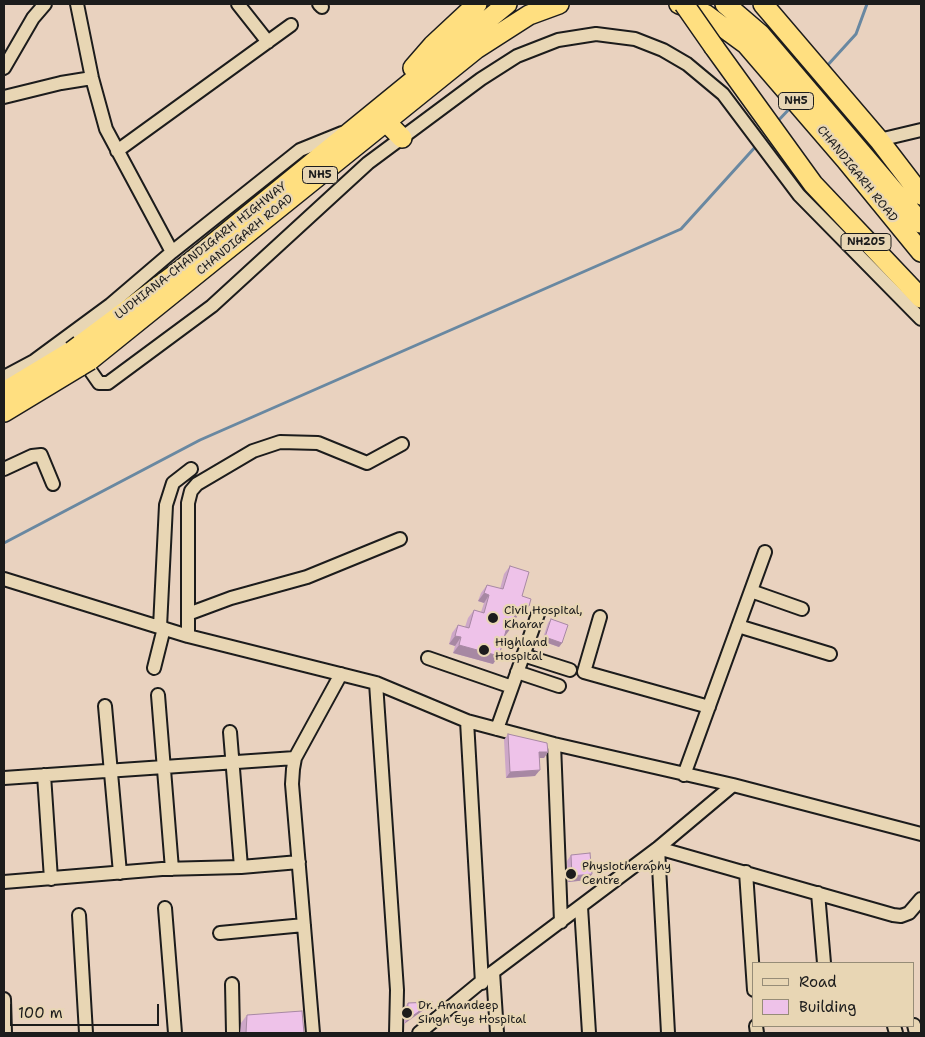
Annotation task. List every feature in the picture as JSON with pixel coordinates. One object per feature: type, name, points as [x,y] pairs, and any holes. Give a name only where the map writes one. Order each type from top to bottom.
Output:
[{"type":"highway","points":[[397,92],[410,72],[434,45],[477,4]]},
{"type":"highway","name":"LUDHIANA-CHANDIGARH HIGHWAY","points":[[4,392],[78,352],[507,4]]},
{"type":"highway","name":"CHANDIGARH ROAD","points":[[78,352],[386,122],[476,49],[528,15],[559,4]]},
{"type":"highway","name":"CHANDIGARH ROAD","points":[[678,4],[754,36],[845,159],[921,252]]},
{"type":"highway","name":"NH205","points":[[684,4],[761,112],[806,190],[921,298]]},
{"type":"highway","name":"CHANDIGARH ROAD","points":[[725,4],[921,223]]},
{"type":"highway","points":[[754,36],[771,13],[921,194]]},
{"type":"highway","points":[[761,112],[876,236],[921,280]]},
{"type":"highway","points":[[386,122],[402,138]]},
{"type":"highway","name":"NH5","points":[[4,412],[78,352]]},
{"type":"street","points":[[4,68],[33,18],[44,4]]},
{"type":"street","points":[[78,4],[101,114],[117,151],[172,252]]},
{"type":"street","points":[[238,4],[268,42]]},
{"type":"street","points":[[117,151],[291,25]]},
{"type":"street","points":[[78,352],[99,383],[108,383],[212,306],[368,163],[402,138],[517,56],[558,40],[596,34],[635,39],[663,50],[687,64],[723,94],[921,320]]},
{"type":"street","points":[[4,97],[61,83],[92,78]]},
{"type":"street","points":[[4,378],[34,361],[78,352],[110,305],[172,252],[300,150],[352,129]]},
{"type":"street","points":[[874,135],[921,130]]},
{"type":"street","points":[[188,636],[188,503],[191,491],[198,484],[253,451],[280,442],[318,443],[367,463],[402,444]]},
{"type":"street","points":[[4,469],[32,456],[41,456],[54,484]]},
{"type":"street","points":[[154,668],[162,628],[166,505],[173,484],[191,469]]},
{"type":"street","points":[[188,614],[231,598],[307,578],[400,538]]},
{"type":"street","points":[[684,775],[765,552]]},
{"type":"street","points":[[4,579],[188,636],[376,682],[466,721],[554,744],[732,785],[921,834]]},
{"type":"street","points":[[751,591],[802,609]]},
{"type":"street","points":[[498,729],[538,614]]},
{"type":"street","points":[[600,616],[584,672],[709,707]]},
{"type":"street","points":[[738,626],[830,654]]},
{"type":"street","points":[[523,655],[570,670]]},
{"type":"street","points":[[428,658],[512,687]]},
{"type":"street","points":[[518,672],[559,686]]},
{"type":"street","points":[[313,1033],[292,784],[295,758],[341,674]]},
{"type":"street","points":[[376,682],[397,990],[396,1033]]},
{"type":"street","points":[[158,695],[172,869]]},
{"type":"street","points":[[105,706],[120,873]]},
{"type":"street","points":[[466,721],[482,983]]},
{"type":"street","points":[[230,732],[241,867]]},
{"type":"street","points":[[554,744],[561,922]]},
{"type":"street","points":[[4,778],[111,769],[234,764],[295,758]]},
{"type":"street","points":[[44,775],[51,878]]},
{"type":"street","points":[[419,1033],[493,972],[658,848],[732,785]]},
{"type":"street","points":[[658,848],[901,916],[909,912],[921,899]]},
{"type":"street","points":[[658,848],[668,1033]]},
{"type":"street","points":[[4,882],[172,869],[241,867],[299,862]]},
{"type":"street","points":[[746,872],[752,962]]},
{"type":"street","points":[[818,893],[824,962]]},
{"type":"street","points":[[581,907],[589,1033]]},
{"type":"street","points":[[164,908],[175,1033]]},
{"type":"street","points":[[79,915],[86,1033]]},
{"type":"street","points":[[220,933],[304,924]]},
{"type":"street","points":[[493,972],[497,1033]]},
{"type":"street","points":[[232,984],[233,1033]]},
{"type":"street","points":[[4,999],[5,1033]]},
{"type":"building","points":[[510,566],[529,572],[522,596],[531,599],[529,606],[523,605],[522,610],[517,608],[511,628],[507,627],[499,656],[459,645],[461,637],[455,636],[458,625],[469,628],[474,610],[484,613],[489,595],[484,593],[487,585],[503,589]]},
{"type":"building","points":[[551,619],[568,625],[562,643],[545,637]]},
{"type":"building","points":[[508,734],[547,743],[548,752],[539,752],[540,770],[510,772]]},
{"type":"building","points":[[590,853],[592,874],[572,876],[571,855]]},
{"type":"building","points":[[432,1002],[407,1020],[408,1003]]},
{"type":"building","points":[[302,1011],[304,1033],[246,1033],[247,1015]]},
{"type":"waterway","points":[[826,67],[856,34],[867,4]]},
{"type":"waterway","points":[[776,123],[792,106]]},
{"type":"waterway","points":[[4,543],[200,440],[681,229],[757,145]]},
{"type":"place","name":"Civil Hospital, Kharar","points":[[493,618]]},
{"type":"place","name":"Highland Hospital","points":[[484,650]]},
{"type":"place","name":"Physiotheraphy Centre","points":[[571,874]]},
{"type":"place","name":"Dr. Amandeep Singh Eye Hospital","points":[[407,1013]]}]
